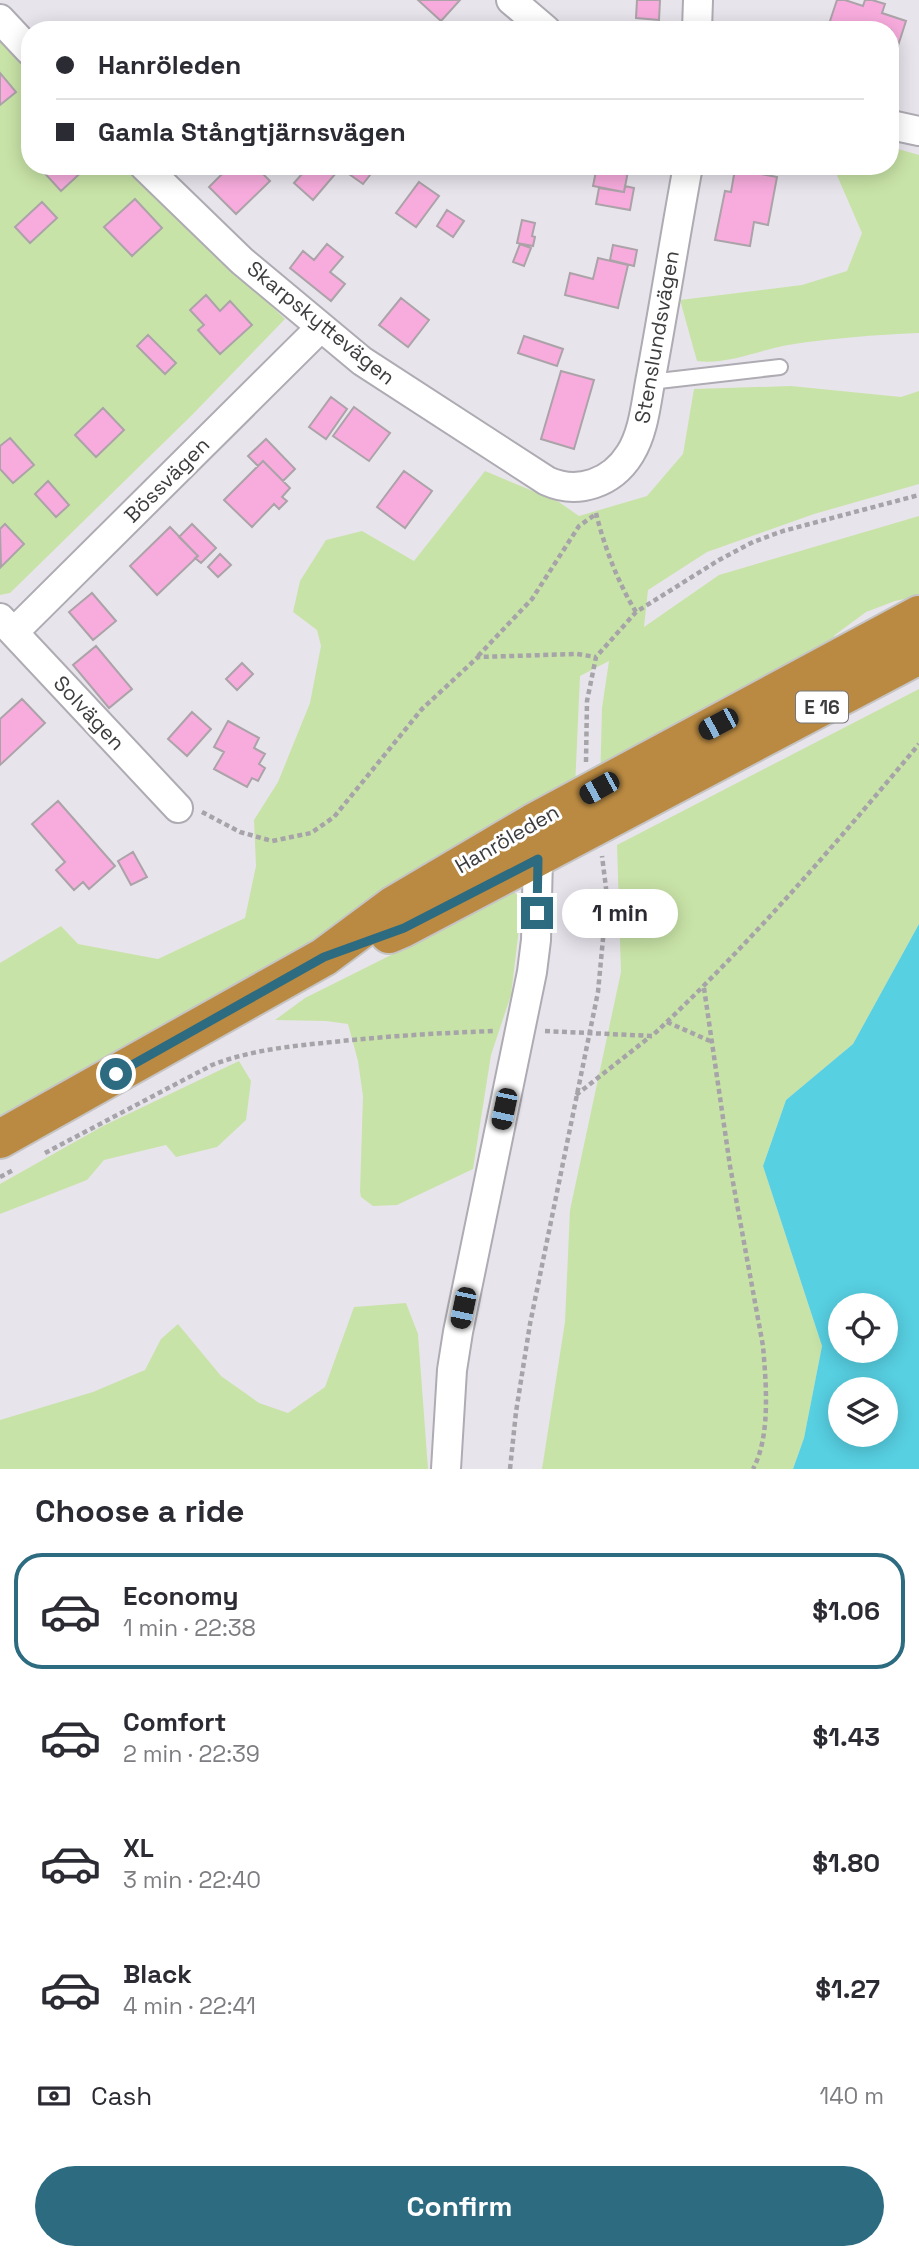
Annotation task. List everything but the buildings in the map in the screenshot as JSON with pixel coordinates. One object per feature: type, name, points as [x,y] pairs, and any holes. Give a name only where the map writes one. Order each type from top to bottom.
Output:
[{"type":"highway","name":"Hanröleden","points":[[12,1152],[324,957],[394,905],[533,823],[919,615]]},
{"type":"highway","name":"Hanröleden","points":[[324,957],[404,928],[919,655]]},
{"type":"street","points":[[511,0],[536,21]]},
{"type":"street","points":[[697,21],[698,0]]},
{"type":"street","points":[[0,19],[21,41]]},
{"type":"street","name":"Skarpskyttevägen","points":[[153,175],[242,261],[376,370],[547,481],[570,489],[590,485]]},
{"type":"street","name":"Stenslundsvägen","points":[[590,485],[616,472],[631,453],[641,428],[686,175]]},
{"type":"street","name":"Bössvägen","points":[[7,625],[321,327]]},
{"type":"street","name":"Solvägen","points":[[7,625],[178,808]]},
{"type":"street","points":[[446,1469],[452,1370],[458,1332],[532,972],[536,940],[538,859]]},
{"type":"lane","points":[[650,382],[780,367]]},
{"type":"path","points":[[590,485],[600,528],[627,598],[636,612]]},
{"type":"path","points":[[586,766],[587,701],[596,657],[636,612],[753,542],[783,531],[919,495]]},
{"type":"path","points":[[178,808],[192,806],[240,832],[272,841],[311,833],[334,817],[422,709],[478,657],[531,598],[579,526],[596,514]]},
{"type":"path","points":[[478,657],[577,654],[596,657]]},
{"type":"path","points":[[576,1095],[652,1036],[704,988],[919,744]]},
{"type":"path","points":[[510,1469],[530,1324],[598,992],[607,896],[602,849]]},
{"type":"path","points":[[704,988],[730,1166],[763,1346],[765,1420],[761,1447],[753,1469]]},
{"type":"path","points":[[667,1021],[711,1041]]},
{"type":"path","points":[[35,1158],[212,1065],[238,1055],[288,1046],[410,1034],[521,1031],[652,1036]]},
{"type":"path","points":[[0,1177],[12,1152]]},
{"type":"green space","points":[[0,41],[21,62],[21,175],[134,175],[285,319],[192,415],[10,593],[0,595]]},
{"type":"green space","points":[[899,149],[919,155],[919,333],[820,340],[720,361],[697,361],[680,300],[802,285],[847,271],[862,233],[837,175],[899,175]]},
{"type":"green space","points":[[791,386],[901,397],[919,391],[919,484],[814,514],[707,552],[648,590],[644,627],[719,575],[919,516],[919,596],[895,601],[866,612],[835,635],[812,672],[600,788],[602,708],[609,661],[580,676],[574,810],[0,1127],[0,963],[61,926],[78,944],[158,959],[245,918],[256,866],[254,820],[278,782],[310,703],[321,646],[317,630],[293,612],[300,581],[326,540],[362,531],[414,561],[485,471],[559,502],[579,516],[647,496],[683,454],[694,389]]},
{"type":"green space","points":[[919,689],[919,924],[853,1044],[786,1100],[763,1166],[822,1346],[804,1438],[793,1469],[542,1469],[565,1322],[570,1210],[621,972],[617,845]]},
{"type":"green space","points":[[507,892],[516,893],[520,902],[511,995],[491,1055],[473,1169],[397,1205],[373,1206],[361,1197],[360,1192],[363,1096],[358,1061],[348,1024],[275,1020],[305,998]]},
{"type":"green space","points":[[239,1061],[251,1081],[246,1120],[217,1147],[176,1157],[166,1145],[104,1160],[87,1180],[0,1214],[0,1184],[103,1126]]},
{"type":"green space","points":[[406,1303],[418,1334],[428,1469],[0,1469],[0,1420],[93,1392],[145,1370],[161,1339],[178,1324],[221,1376],[259,1403],[288,1413],[325,1387],[354,1307]]},
{"type":"water","points":[[919,924],[919,1469],[793,1469],[804,1438],[822,1346],[763,1166],[786,1100],[853,1044]]},
{"type":"route","points":[[116,1074],[324,957],[404,928],[538,859],[537,913]]}]
